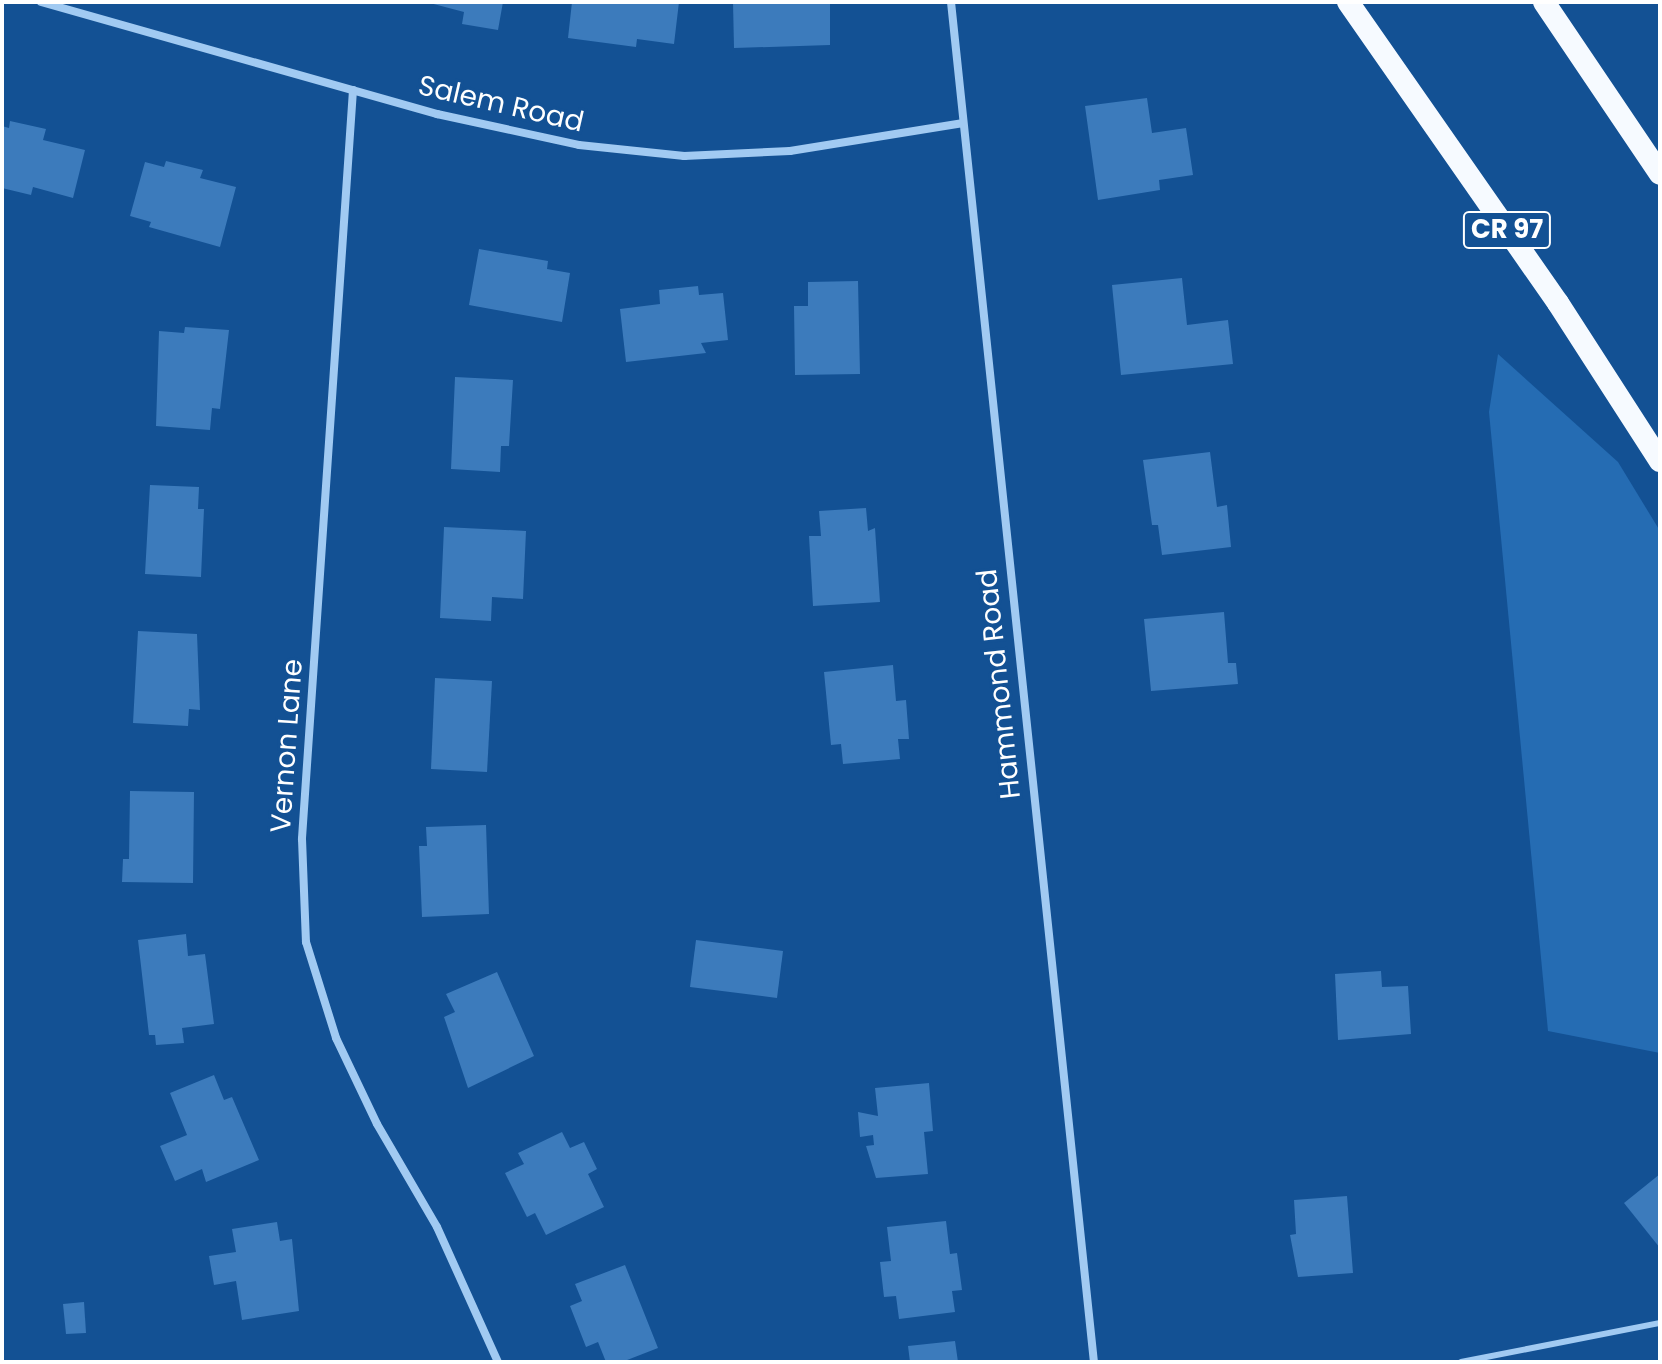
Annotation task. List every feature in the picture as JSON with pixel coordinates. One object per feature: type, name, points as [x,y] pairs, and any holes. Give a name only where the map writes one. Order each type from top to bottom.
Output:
[{"type":"highway","name":"CR 97","points":[[1348,2],[1558,303],[1660,461]]},
{"type":"highway","points":[[1544,2],[1660,174]]},
{"type":"street","name":"Salem Road","points":[[41,2],[93,13],[353,90],[579,145],[684,156],[790,151],[962,123]]},
{"type":"street","points":[[93,13],[96,2]]},
{"type":"street","name":"Hammond Road","points":[[951,2],[1094,1362]]},
{"type":"street","name":"Vernon Lane","points":[[353,90],[302,839],[306,942],[336,1038],[377,1124],[437,1227],[498,1362]]},
{"type":"lane","points":[[1461,1362],[1660,1323]]},
{"type":"shaded area","points":[[1498,354],[1618,462],[1660,531],[1660,1053],[1548,1031],[1489,412]]},
{"type":"building","points":[[426,2],[503,2],[498,30],[462,24],[464,12]]},
{"type":"building","points":[[572,2],[679,2],[674,44],[637,39],[636,47],[568,38]]},
{"type":"building","points":[[733,2],[830,2],[830,45],[734,48]]},
{"type":"building","points":[[1147,98],[1152,133],[1186,128],[1193,175],[1159,180],[1160,190],[1098,200],[1085,106]]},
{"type":"building","points":[[10,121],[46,129],[43,140],[85,150],[73,198],[33,187],[31,195],[2,188],[2,126],[9,128]]},
{"type":"building","points":[[166,161],[203,170],[200,178],[236,187],[220,247],[149,227],[151,222],[130,216],[145,162],[164,167]]},
{"type":"building","points":[[479,249],[548,261],[547,269],[570,273],[562,322],[469,305]]},
{"type":"building","points":[[1182,278],[1187,325],[1228,320],[1233,364],[1121,375],[1112,285]]},
{"type":"building","points":[[858,281],[860,374],[795,375],[794,306],[808,306],[808,282]]},
{"type":"building","points":[[698,286],[699,295],[723,293],[728,340],[701,343],[706,353],[626,362],[620,309],[660,304],[659,290]]},
{"type":"building","points":[[185,327],[229,330],[220,409],[212,408],[210,430],[156,426],[159,331],[184,333]]},
{"type":"building","points":[[455,377],[513,380],[509,446],[501,446],[500,472],[451,469]]},
{"type":"building","points":[[1210,452],[1217,507],[1227,505],[1231,547],[1162,555],[1158,525],[1152,525],[1143,460]]},
{"type":"building","points":[[150,485],[199,487],[198,509],[204,509],[201,577],[145,574]]},
{"type":"building","points":[[866,508],[868,531],[875,528],[880,602],[813,606],[809,536],[821,536],[819,511]]},
{"type":"building","points":[[444,527],[526,531],[523,599],[492,597],[491,621],[440,618]]},
{"type":"building","points":[[1224,612],[1228,663],[1236,663],[1238,684],[1151,691],[1144,619]]},
{"type":"building","points":[[138,631],[197,634],[200,710],[189,709],[188,726],[133,723]]},
{"type":"building","points":[[893,665],[896,701],[906,700],[909,739],[898,739],[900,759],[843,764],[841,744],[831,745],[824,672]]},
{"type":"building","points":[[435,678],[492,681],[487,772],[431,769]]},
{"type":"building","points":[[130,791],[194,792],[193,883],[122,882],[123,859],[129,859]]},
{"type":"building","points":[[486,825],[489,914],[422,917],[419,846],[427,846],[426,827]]},
{"type":"building","points":[[186,934],[188,956],[205,954],[214,1024],[182,1028],[184,1043],[156,1045],[155,1035],[149,1035],[138,940]]},
{"type":"building","points":[[696,940],[783,951],[777,998],[690,987]]},
{"type":"building","points":[[1381,971],[1382,987],[1408,986],[1411,1034],[1338,1040],[1335,974]]},
{"type":"building","points":[[497,972],[534,1056],[468,1088],[444,1017],[455,1012],[446,994]]},
{"type":"building","points":[[214,1075],[224,1100],[232,1097],[259,1160],[206,1182],[202,1169],[175,1181],[160,1146],[187,1135],[170,1093]]},
{"type":"building","points":[[929,1083],[933,1131],[924,1132],[928,1174],[876,1178],[866,1146],[874,1145],[873,1135],[860,1137],[858,1112],[878,1116],[875,1088]]},
{"type":"building","points":[[562,1132],[570,1148],[584,1142],[597,1169],[588,1174],[604,1207],[546,1235],[535,1213],[527,1217],[505,1173],[524,1164],[518,1153]]},
{"type":"building","points":[[1660,1174],[1660,1248],[1624,1203]]},
{"type":"building","points":[[1347,1196],[1353,1273],[1298,1277],[1290,1235],[1296,1234],[1294,1200]]},
{"type":"building","points":[[946,1221],[950,1254],[957,1253],[962,1290],[952,1291],[955,1312],[899,1319],[896,1296],[884,1297],[880,1262],[891,1261],[887,1227]]},
{"type":"building","points":[[277,1222],[280,1241],[292,1239],[299,1311],[242,1320],[236,1281],[214,1285],[209,1256],[236,1252],[232,1229]]},
{"type":"building","points":[[625,1265],[658,1348],[622,1362],[606,1362],[598,1342],[586,1347],[570,1306],[582,1301],[575,1284]]},
{"type":"building","points":[[84,1302],[86,1333],[66,1334],[63,1304]]},
{"type":"building","points":[[955,1341],[958,1362],[910,1362],[908,1346]]}]
